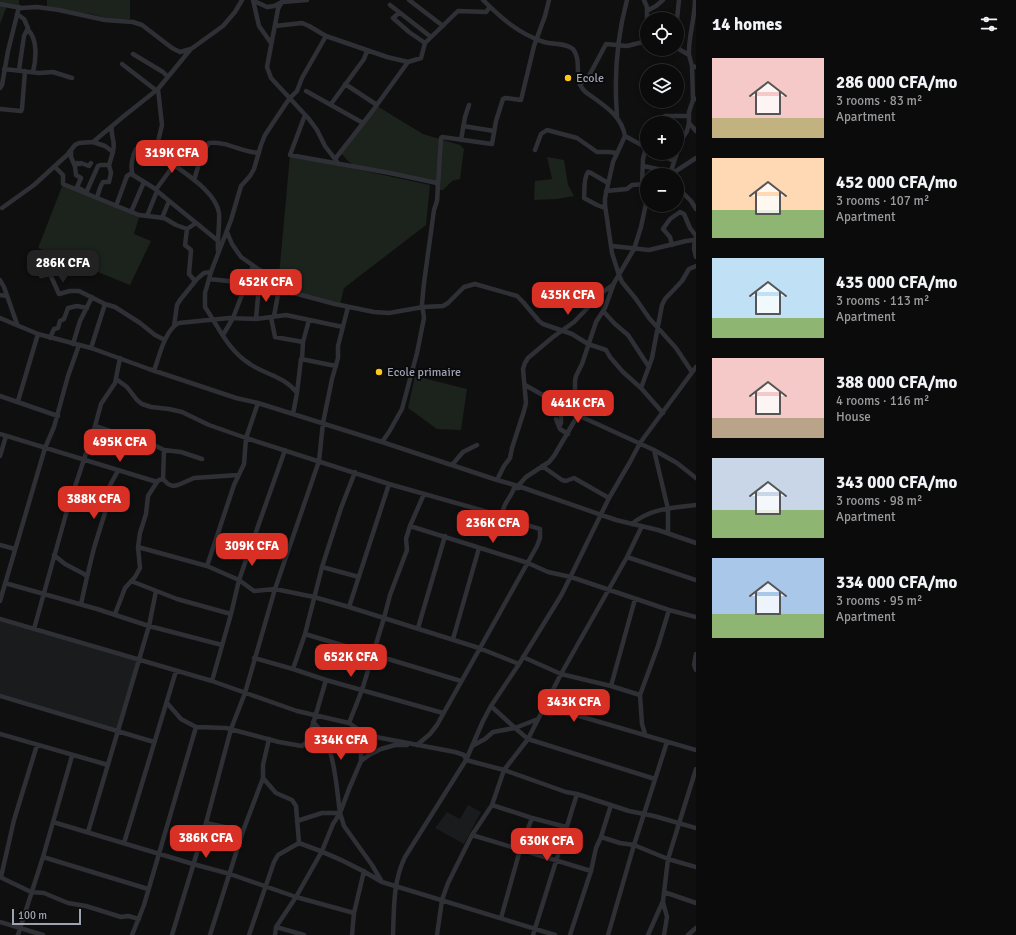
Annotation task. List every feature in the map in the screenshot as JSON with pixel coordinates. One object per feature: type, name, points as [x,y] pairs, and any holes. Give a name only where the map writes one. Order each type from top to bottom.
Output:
[{"type":"street","points":[[2,208],[27,192],[79,144],[93,142],[158,90],[191,49],[223,26],[235,12],[242,0]]},
{"type":"street","points":[[254,1],[267,7],[274,6],[283,1],[307,0]]},
{"type":"street","points":[[409,0],[443,26]]},
{"type":"street","points":[[483,0],[502,19],[519,30],[536,39],[564,45],[573,49],[577,60],[580,85],[583,91],[603,104],[617,116],[623,126],[625,136],[617,153],[606,191],[605,208],[612,253],[619,275],[649,318],[676,348],[692,372]]},
{"type":"street","points":[[382,442],[396,421],[404,402],[423,326],[424,283],[434,210],[437,201],[441,138],[492,144],[494,131],[504,98],[521,100],[536,39],[545,16],[549,0]]},
{"type":"street","points":[[617,116],[615,87],[621,26],[627,0]]},
{"type":"street","points":[[644,0],[647,11],[663,0]]},
{"type":"street","points":[[678,12],[679,0]]},
{"type":"street","points":[[684,136],[688,131],[688,116],[694,100],[694,67],[689,56],[688,48],[695,16],[696,0]]},
{"type":"street","points":[[254,1],[260,26],[271,43]]},
{"type":"street","points":[[283,1],[278,9],[267,67],[271,78],[317,130],[325,146],[337,161]]},
{"type":"street","points":[[0,4],[19,7],[42,7],[64,10],[105,20],[127,21],[142,25],[176,51],[180,52],[191,49]]},
{"type":"street","points":[[390,5],[431,37]]},
{"type":"street","points":[[0,88],[2,85],[4,69],[19,7]]},
{"type":"street","points":[[275,26],[302,23],[326,36],[367,51],[408,62],[421,58],[425,43],[458,11],[486,12],[490,7]]},
{"type":"street","points":[[399,13],[393,18],[425,43]]},
{"type":"street","points":[[17,14],[24,19],[28,26],[28,30],[32,33],[36,52],[33,72]]},
{"type":"street","points":[[19,70],[24,36],[28,30]]},
{"type":"street","points":[[691,33],[696,36]]},
{"type":"street","points":[[298,393],[285,382],[243,360],[229,346],[204,304],[205,293],[211,272],[227,232],[242,186],[254,169],[265,136],[289,99],[297,91],[302,78],[326,36]]},
{"type":"street","points":[[580,85],[590,74],[606,44],[619,46],[640,43]]},
{"type":"street","points":[[331,104],[364,59],[367,51]]},
{"type":"street","points":[[684,53],[689,56]]},
{"type":"street","points":[[133,54],[163,72],[168,78]]},
{"type":"street","points":[[337,161],[408,62]]},
{"type":"street","points":[[122,64],[158,90],[162,125],[156,148],[157,152],[203,187],[211,197],[219,213],[217,240],[218,254]]},
{"type":"street","points":[[4,69],[33,72],[53,72],[72,78]]},
{"type":"street","points":[[0,109],[20,111],[22,109],[25,71]]},
{"type":"street","points":[[345,84],[377,105]]},
{"type":"street","points":[[306,91],[363,123]]},
{"type":"street","points":[[461,140],[469,105]]},
{"type":"street","points":[[305,115],[290,155],[337,161],[438,183]]},
{"type":"street","points":[[689,123],[696,131]]},
{"type":"street","points":[[97,198],[102,183],[109,182],[111,173],[109,165],[113,155],[114,143],[111,132],[112,126]]},
{"type":"street","points":[[463,126],[494,131]]},
{"type":"street","points":[[535,150],[542,134],[548,130],[577,138],[597,152],[617,153]]},
{"type":"street","points":[[625,136],[640,144]]},
{"type":"street","points":[[93,142],[113,151]]},
{"type":"street","points":[[194,180],[202,154],[209,144],[224,143],[241,150],[259,153]]},
{"type":"street","points":[[132,173],[132,157],[136,149],[143,146],[156,148]]},
{"type":"street","points":[[71,151],[71,157],[76,175],[81,178],[77,188],[86,193]]},
{"type":"street","points":[[147,216],[157,190],[181,158],[199,164]]},
{"type":"street","points":[[680,168],[696,158]]},
{"type":"street","points":[[644,160],[643,166],[653,168]]},
{"type":"street","points":[[672,168],[674,161]]},
{"type":"street","points":[[75,167],[77,163],[80,164],[81,162],[89,166],[91,163]]},
{"type":"street","points":[[86,193],[98,166],[109,165]]},
{"type":"street","points":[[55,167],[63,175],[63,184],[139,215],[162,218],[187,229]]},
{"type":"street","points":[[132,173],[157,190],[217,240]]},
{"type":"street","points":[[116,206],[127,176],[132,173]]},
{"type":"street","points":[[605,208],[584,198],[585,182],[587,174],[590,173],[608,183]]},
{"type":"street","points":[[132,212],[144,182]]},
{"type":"street","points":[[606,191],[640,184]]},
{"type":"street","points":[[684,193],[694,202],[696,209]]},
{"type":"street","points":[[162,218],[169,201]]},
{"type":"street","points":[[518,486],[526,477],[549,462],[568,434],[575,412],[576,376],[582,364],[596,322],[607,304],[614,284],[634,249],[644,212]]},
{"type":"street","points":[[672,245],[670,237],[663,229],[670,219],[680,212],[684,214],[695,237],[694,249],[696,257]]},
{"type":"street","points":[[195,281],[189,274],[191,250],[185,244],[187,229],[196,222]]},
{"type":"street","points":[[227,232],[232,244],[241,257],[253,266],[263,272],[281,271]]},
{"type":"street","points":[[612,246],[649,250],[672,245],[695,237]]},
{"type":"street","points":[[223,335],[233,318],[253,266]]},
{"type":"street","points":[[641,388],[649,367],[660,314],[665,299],[682,281],[689,268],[696,267]]},
{"type":"street","points":[[154,371],[165,340],[174,326],[177,316],[177,305],[195,281],[204,273],[211,272]]},
{"type":"street","points":[[41,276],[50,274],[59,294],[76,290],[120,310],[140,323],[155,336],[165,340]]},
{"type":"street","points":[[209,279],[247,283],[279,289],[348,307],[381,313],[446,305],[464,287],[479,284],[516,296],[543,324],[563,330],[588,344],[606,350],[623,372],[641,388],[663,413]]},
{"type":"street","points":[[0,280],[17,324]]},
{"type":"street","points":[[497,480],[510,458],[526,403],[523,369],[528,358],[553,336],[563,330],[586,311],[603,292],[614,284]]},
{"type":"street","points":[[256,319],[259,286]]},
{"type":"street","points":[[279,289],[273,317],[275,337],[303,342]]},
{"type":"street","points":[[0,295],[7,296]]},
{"type":"street","points":[[73,344],[80,321],[92,297]]},
{"type":"street","points":[[91,348],[105,304]]},
{"type":"street","points":[[50,338],[54,329],[58,328],[60,321],[64,319],[68,308],[77,306],[87,308]]},
{"type":"street","points":[[172,935],[206,823],[231,729],[244,693],[275,589],[319,461],[323,423],[338,358],[338,346],[348,307]]},
{"type":"street","points":[[603,311],[628,335],[649,367]]},
{"type":"street","points":[[174,326],[179,323],[233,318],[256,319],[286,316],[343,328]]},
{"type":"street","points":[[0,318],[50,338],[91,348],[154,371],[236,398],[258,403],[323,423],[518,486],[600,515],[668,533],[696,543]]},
{"type":"street","points":[[294,414],[298,393],[303,342],[309,320]]},
{"type":"street","points":[[18,401],[38,334]]},
{"type":"street","points":[[0,601],[45,448],[50,439],[58,416],[68,376],[80,345]]},
{"type":"street","points":[[34,629],[54,555],[101,404],[108,392],[114,386],[120,358]]},
{"type":"street","points":[[302,359],[336,366]]},
{"type":"street","points":[[393,935],[396,887],[399,868],[466,760],[492,706],[571,577],[600,515],[640,443],[696,367]]},
{"type":"street","points":[[116,379],[127,387],[142,404],[182,412],[209,425],[246,438],[389,484],[515,520],[540,529],[540,538],[528,563],[430,734],[417,745],[395,745],[369,755],[361,761]]},
{"type":"street","points":[[525,385],[548,398],[569,406],[575,412],[625,438],[654,450],[677,463],[696,478]]},
{"type":"street","points":[[0,396],[58,416]]},
{"type":"street","points":[[207,566],[238,475],[244,464],[246,438],[258,403]]},
{"type":"street","points":[[559,427],[561,423],[561,415],[564,413],[575,412]]},
{"type":"street","points":[[556,419],[560,429],[568,434]]},
{"type":"street","points":[[95,426],[164,450],[181,452],[202,459]]},
{"type":"street","points":[[0,434],[157,482]]},
{"type":"street","points":[[0,456],[6,436]]},
{"type":"street","points":[[452,465],[463,452],[477,445]]},
{"type":"street","points":[[164,450],[163,479],[168,484],[173,486],[194,478],[238,475]]},
{"type":"street","points":[[212,681],[239,580],[285,450]]},
{"type":"street","points":[[654,450],[668,509],[668,533]]},
{"type":"street","points":[[542,466],[562,480],[566,481],[574,478],[609,498]]},
{"type":"street","points":[[81,604],[92,553],[108,503],[106,498],[109,488],[118,471]]},
{"type":"street","points":[[293,669],[305,634],[322,567],[341,508],[355,472]]},
{"type":"street","points":[[115,614],[125,588],[140,568],[138,546],[148,496],[157,482],[163,479]]},
{"type":"street","points":[[349,607],[389,484]]},
{"type":"street","points":[[515,520],[509,517],[503,510],[505,502],[512,494],[514,488],[526,489]]},
{"type":"street","points":[[349,723],[362,690],[390,595],[407,550],[406,539],[410,526],[424,494]]},
{"type":"street","points":[[632,524],[647,513],[696,505]]},
{"type":"street","points":[[410,526],[528,563],[548,572],[571,577],[669,610],[696,617]]},
{"type":"street","points":[[437,935],[442,900],[448,883],[472,835],[492,805],[504,770],[528,739],[561,674],[609,590],[642,526]]},
{"type":"street","points":[[418,628],[445,536]]},
{"type":"street","points":[[0,545],[15,549]]},
{"type":"street","points":[[138,546],[207,566],[239,580],[254,591],[275,589],[314,597],[453,639],[519,664]]},
{"type":"street","points":[[453,639],[479,548]]},
{"type":"street","points":[[54,555],[65,564],[87,577]]},
{"type":"street","points":[[627,557],[696,580]]},
{"type":"street","points":[[322,567],[359,577]]},
{"type":"street","points":[[131,581],[156,591],[231,614]]},
{"type":"street","points":[[5,583],[115,614],[149,626],[222,645]]},
{"type":"street","points":[[88,832],[149,626],[156,591]]},
{"type":"street","points":[[610,686],[635,599]]},
{"type":"street","points":[[645,734],[642,724],[640,695],[658,646],[669,610]]},
{"type":"street","points":[[0,619],[139,661],[212,681],[297,711],[349,723],[361,731],[376,737],[461,754],[464,755],[466,760],[504,770],[566,792],[577,794],[629,811],[654,816],[696,828]]},
{"type":"street","points":[[305,634],[461,681]]},
{"type":"street","points":[[696,654],[694,665],[696,670]]},
{"type":"street","points":[[523,657],[561,674],[640,695]]},
{"type":"street","points":[[254,658],[443,713]]},
{"type":"street","points":[[124,843],[176,671]]},
{"type":"street","points":[[167,703],[182,719],[196,726],[231,729],[269,740],[302,746],[308,741],[326,680]]},
{"type":"street","points":[[0,696],[154,742]]},
{"type":"street","points":[[492,706],[528,739],[654,779]]},
{"type":"street","points":[[545,706],[696,750]]},
{"type":"street","points":[[472,746],[485,739],[493,732],[515,728],[538,719]]},
{"type":"street","points":[[313,722],[322,732],[329,747],[340,813],[344,826],[372,865],[382,882]]},
{"type":"street","points":[[132,935],[144,906],[196,726]]},
{"type":"street","points":[[275,935],[276,927],[296,897],[322,851],[333,824],[340,813],[361,761],[361,731]]},
{"type":"street","points":[[0,736],[108,765]]},
{"type":"street","points":[[210,935],[243,831],[263,778],[263,766],[269,740]]},
{"type":"street","points":[[608,935],[634,845],[645,814],[654,779],[667,742]]},
{"type":"street","points":[[37,745],[14,820],[0,877],[31,892],[44,893],[68,903],[86,906],[121,917],[128,916],[139,919]]},
{"type":"street","points":[[18,935],[43,857],[72,756]]},
{"type":"street","points":[[648,935],[663,901],[668,859],[696,769]]},
{"type":"street","points":[[263,778],[276,793],[294,802],[299,843]]},
{"type":"street","points":[[690,786],[696,788]]},
{"type":"street","points":[[533,935],[577,794]]},
{"type":"street","points":[[492,805],[566,827]]},
{"type":"street","points":[[570,935],[591,871],[596,848],[612,805]]},
{"type":"street","points":[[297,821],[322,813],[340,813]]},
{"type":"street","points":[[501,918],[520,850],[532,818]]},
{"type":"street","points":[[53,822],[230,874],[296,897],[354,913]]},
{"type":"street","points":[[206,823],[243,831]]},
{"type":"street","points":[[472,835],[591,871]]},
{"type":"street","points":[[601,837],[620,843],[634,845],[668,859],[696,867]]},
{"type":"street","points":[[299,843],[322,851],[364,871],[382,882],[555,935]]},
{"type":"street","points":[[248,935],[274,862],[278,856],[299,843]]},
{"type":"street","points":[[43,857],[148,889]]},
{"type":"street","points":[[352,935],[354,913],[364,871]]},
{"type":"street","points":[[664,892],[696,903]]},
{"type":"street","points":[[663,901],[667,917],[664,935]]},
{"type":"street","points":[[0,922],[43,935]]},
{"type":"street","points":[[276,927],[304,935]]},
{"type":"street","points":[[688,935],[696,928]]},
{"type":"shaded area","points":[[0,0],[19,0],[19,7],[7,6],[0,24]]},
{"type":"shaded area","points":[[47,0],[130,0],[130,19],[114,20],[91,14],[47,8]]},
{"type":"shaded area","points":[[377,106],[423,134],[460,145],[464,149],[460,179],[452,181],[443,190],[436,190],[435,181],[354,165],[348,161],[341,153]]},
{"type":"shaded area","points":[[290,155],[430,185],[426,225],[344,288],[340,304],[278,287]]},
{"type":"shaded area","points":[[547,157],[564,160],[568,185],[574,196],[557,199],[534,200],[535,181],[552,179]]},
{"type":"shaded area","points":[[63,184],[139,217],[134,234],[151,241],[130,285],[38,248]]},
{"type":"shaded area","points":[[415,376],[467,389],[461,430],[437,429],[408,408]]},
{"type":"shaded area","points":[[0,617],[139,660],[120,730],[0,694]]},
{"type":"shaded area","points":[[468,805],[481,812],[464,844],[435,828],[447,812],[460,819]]},
{"type":"place","name":"Ecole","points":[[568,78]]},
{"type":"place","name":"Ecole primaire","points":[[379,372]]}]
